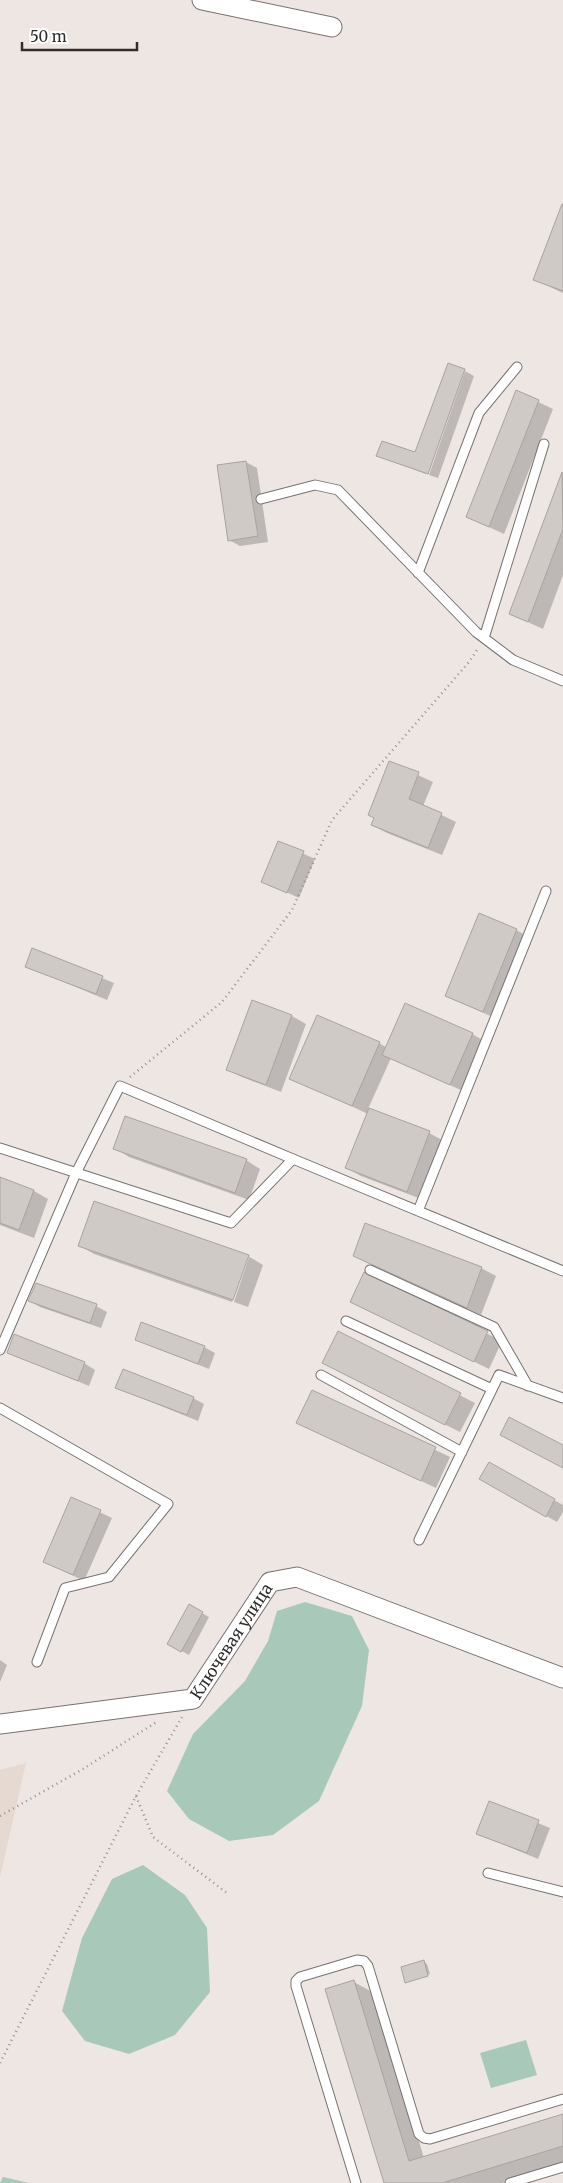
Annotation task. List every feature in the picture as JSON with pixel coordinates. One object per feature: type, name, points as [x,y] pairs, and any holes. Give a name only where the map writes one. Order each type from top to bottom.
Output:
[{"type":"street","points":[[202,0],[332,27]]},
{"type":"street","name":"Ключевая улица","points":[[0,1724],[193,1699],[270,1582],[297,1577],[563,1678]]},
{"type":"lane","points":[[418,573],[479,413],[517,367]]},
{"type":"lane","points":[[484,638],[544,444]]},
{"type":"lane","points":[[261,499],[315,485],[338,490],[484,638],[513,660],[563,681]]},
{"type":"lane","points":[[418,1211],[546,891]]},
{"type":"lane","points":[[0,1350],[76,1173],[120,1086],[563,1271]]},
{"type":"lane","points":[[0,1148],[231,1223],[293,1159]]},
{"type":"lane","points":[[370,1270],[494,1327],[528,1386]]},
{"type":"lane","points":[[346,1322],[492,1389]]},
{"type":"lane","points":[[320,1375],[462,1452]]},
{"type":"lane","points":[[419,1540],[499,1375],[563,1398]]},
{"type":"lane","points":[[0,1408],[168,1504],[109,1577],[65,1588],[37,1662]]},
{"type":"lane","points":[[488,1873],[563,1892]]},
{"type":"lane","points":[[356,2183],[296,1986],[296,1980],[300,1977],[357,1960],[364,1961],[368,1966],[420,2134],[424,2138],[430,2139],[563,2099]]},
{"type":"lane","points":[[510,2183],[563,2167]]},
{"type":"path","points":[[120,1086],[222,1002],[292,910],[332,820],[469,662],[484,638]]},
{"type":"path","points":[[0,2063],[136,1796],[193,1699]]},
{"type":"path","points":[[0,1816],[83,1769],[162,1719]]},
{"type":"path","points":[[136,1796],[153,1837],[227,1893]]},
{"type":"shaded area","points":[[26,1763],[0,1877],[0,1770]]},
{"type":"green space","points":[[305,1602],[352,1616],[369,1650],[362,1706],[319,1801],[273,1835],[229,1841],[189,1819],[167,1791],[193,1734],[245,1681],[268,1641],[277,1611]]},
{"type":"green space","points":[[143,1865],[185,1895],[207,1928],[210,1992],[175,2035],[129,2054],[85,2041],[62,2011],[82,1938],[112,1879]]},
{"type":"green space","points":[[526,2040],[537,2075],[491,2088],[480,2053]]},
{"type":"green space","points":[[3,2177],[29,2183],[0,2183]]},
{"type":"building","points":[[563,204],[563,291],[533,280]]},
{"type":"building","points":[[448,363],[465,369],[428,474],[376,456],[382,441],[415,452]]},
{"type":"building","points":[[516,390],[539,400],[489,527],[466,517]]},
{"type":"building","points":[[246,461],[258,536],[228,541],[217,465]]},
{"type":"building","points":[[562,472],[563,529],[528,622],[509,614]]},
{"type":"building","points":[[389,761],[419,772],[409,799],[442,813],[428,848],[371,825],[374,818],[368,815]]},
{"type":"building","points":[[278,841],[304,851],[287,893],[261,882]]},
{"type":"building","points":[[479,913],[517,929],[483,1012],[445,996]]},
{"type":"building","points":[[32,948],[103,976],[96,994],[25,967]]},
{"type":"building","points":[[252,1000],[292,1015],[266,1085],[226,1070]]},
{"type":"building","points":[[405,1003],[473,1033],[450,1085],[382,1055]]},
{"type":"building","points":[[317,1015],[380,1042],[352,1106],[289,1079]]},
{"type":"building","points":[[369,1108],[430,1131],[407,1192],[345,1168]]},
{"type":"building","points":[[125,1116],[247,1159],[235,1193],[113,1149]]},
{"type":"building","points":[[0,1177],[34,1190],[19,1230],[0,1223]]},
{"type":"building","points":[[94,1201],[249,1255],[233,1300],[78,1246]]},
{"type":"building","points":[[365,1223],[482,1267],[467,1308],[353,1256]]},
{"type":"building","points":[[364,1272],[488,1331],[474,1362],[350,1302]]},
{"type":"building","points":[[36,1283],[97,1304],[90,1323],[28,1301]]},
{"type":"building","points":[[141,1322],[205,1346],[198,1364],[135,1340]]},
{"type":"building","points":[[338,1331],[461,1393],[445,1425],[322,1363]]},
{"type":"building","points":[[14,1334],[85,1362],[78,1381],[7,1353]]},
{"type":"building","points":[[123,1369],[194,1397],[187,1415],[115,1388]]},
{"type":"building","points":[[312,1390],[436,1447],[421,1481],[296,1423]]},
{"type":"building","points":[[509,1417],[563,1445],[563,1468],[500,1435]]},
{"type":"building","points":[[489,1462],[555,1499],[546,1517],[479,1479]]},
{"type":"building","points":[[71,1497],[101,1510],[73,1575],[43,1562]]},
{"type":"building","points":[[189,1604],[203,1612],[181,1652],[167,1644]]},
{"type":"building","points":[[489,1801],[539,1820],[527,1853],[476,1834]]},
{"type":"building","points":[[424,1960],[428,1976],[405,1983],[401,1967]]},
{"type":"building","points":[[354,1980],[409,2161],[563,2114],[563,2146],[442,2183],[384,2183],[325,1989]]}]
